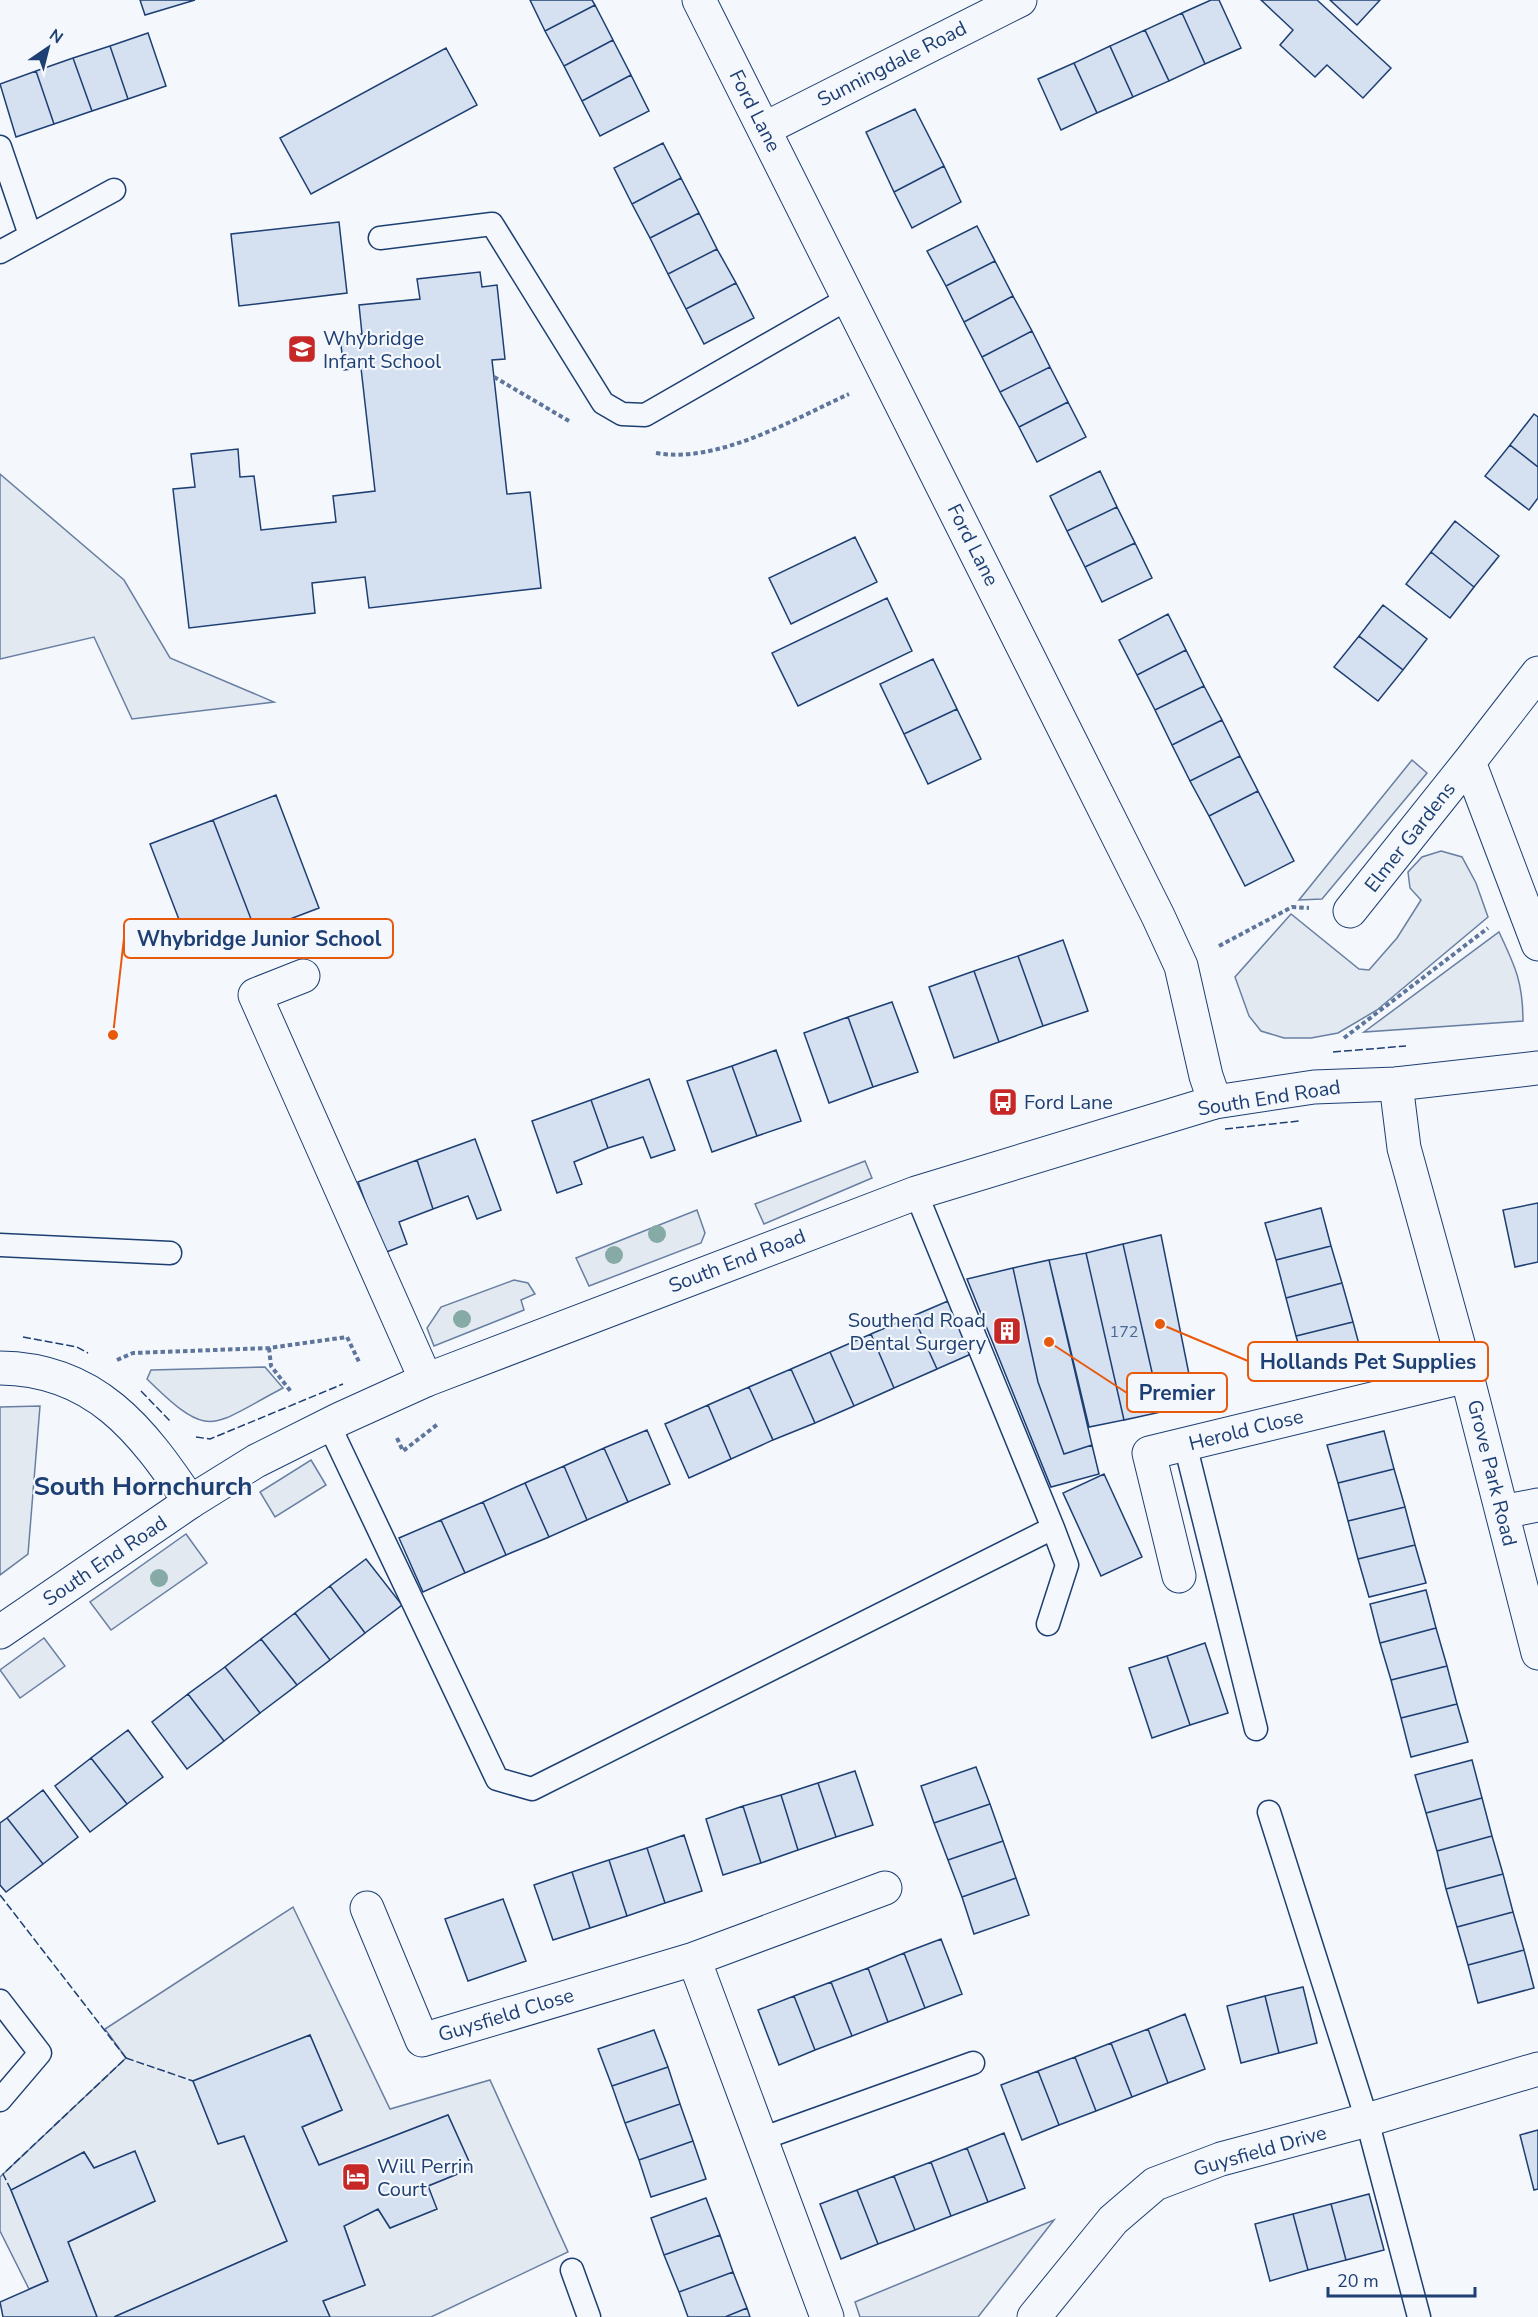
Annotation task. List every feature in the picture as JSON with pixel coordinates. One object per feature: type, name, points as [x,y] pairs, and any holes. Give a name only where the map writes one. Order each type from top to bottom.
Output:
[{"type":"street","name":"Ford Lane","points":[[699,0],[1181,966],[1206,1076],[1215,1102]]},
{"type":"street","name":"Sunningdale Road","points":[[764,129],[1020,0]]},
{"type":"street","name":"Elmer Gardens","points":[[1350,911],[1538,673]]},
{"type":"street","name":"Elmer Gardens","points":[[1468,762],[1538,944]]},
{"type":"street","points":[[303,976],[255,995],[426,1380]]},
{"type":"street","name":"South End Road","points":[[0,1632],[190,1502],[256,1461],[329,1425],[426,1380],[916,1193],[1215,1102],[1314,1087],[1396,1084],[1538,1068]]},
{"type":"street","name":"Grove Park Road","points":[[1396,1084],[1404,1148],[1467,1376],[1538,1653]]},
{"type":"street","points":[[0,1368],[20,1368],[82,1387],[121,1413],[173,1476],[190,1502]]},
{"type":"street","name":"Herold Close","points":[[1179,1576],[1149,1453],[1467,1376]]},
{"type":"street","points":[[1502,1512],[1538,1505]]},
{"type":"street","name":"Guysfield Close","points":[[367,1908],[422,2040],[694,1959],[885,1888]]},
{"type":"street","points":[[694,1959],[827,2317]]},
{"type":"street","name":"Guysfield Drive","points":[[1034,2317],[1113,2220],[1155,2184],[1221,2159],[1367,2120],[1538,2069]]},
{"type":"lane","points":[[0,147],[30,236]]},
{"type":"lane","points":[[0,252],[114,190]]},
{"type":"lane","points":[[380,238],[492,224],[603,403],[622,414],[645,415],[849,298]]},
{"type":"lane","points":[[916,1193],[1067,1565],[1048,1624]]},
{"type":"lane","points":[[0,1245],[170,1253]]},
{"type":"lane","points":[[329,1425],[498,1779],[532,1789],[1053,1528]]},
{"type":"lane","points":[[1185,1444],[1256,1729]]},
{"type":"lane","points":[[1269,1812],[1367,2120],[1419,2317]]},
{"type":"lane","points":[[0,2001],[40,2053],[0,2100]]},
{"type":"lane","points":[[761,2139],[973,2063]]},
{"type":"lane","points":[[572,2270],[589,2317]]},
{"type":"path","points":[[1344,1038],[1522,902]]},
{"type":"path","points":[[1181,966],[1292,907],[1350,911]]},
{"type":"path","points":[[110,1363],[133,1353],[269,1348],[346,1337],[363,1370]]},
{"type":"path","points":[[269,1348],[271,1366],[292,1393]]},
{"type":"shaded area","points":[[0,474],[124,580],[170,658],[274,702],[132,719],[94,637],[0,659]]},
{"type":"shaded area","points":[[1412,760],[1427,773],[1322,899],[1299,900]]},
{"type":"shaded area","points":[[1441,851],[1462,857],[1476,883],[1488,917],[1377,1010],[1338,1033],[1311,1038],[1284,1038],[1261,1031],[1249,1016],[1235,977],[1291,914],[1359,969],[1369,970],[1397,938],[1421,900],[1410,888],[1408,872],[1422,857]]},
{"type":"shaded area","points":[[1499,932],[1517,975],[1522,995],[1523,1021],[1364,1032]]},
{"type":"shaded area","points":[[865,1161],[872,1178],[764,1224],[755,1204]]},
{"type":"shaded area","points":[[697,1210],[705,1233],[701,1243],[589,1286],[576,1258]]},
{"type":"shaded area","points":[[514,1280],[528,1283],[535,1294],[521,1300],[524,1310],[434,1346],[427,1328],[441,1307]]},
{"type":"shaded area","points":[[265,1367],[283,1388],[225,1418],[212,1421],[199,1420],[185,1412],[147,1379],[151,1370]]},
{"type":"shaded area","points":[[40,1406],[28,1554],[0,1575],[0,1407]]},
{"type":"shaded area","points":[[311,1460],[326,1485],[275,1517],[260,1492]]},
{"type":"shaded area","points":[[186,1534],[207,1563],[111,1630],[90,1602]]},
{"type":"shaded area","points":[[44,1638],[65,1666],[20,1698],[0,1670]]},
{"type":"shaded area","points":[[293,1907],[390,2109],[490,2080],[568,2252],[431,2317],[330,2317],[323,2301],[365,2285],[344,2226],[378,2209],[390,2228],[436,2209],[428,2186],[472,2168],[448,2115],[319,2165],[302,2127],[342,2110],[310,2035],[193,2081],[218,2143],[244,2136],[287,2241],[114,2317],[97,2317],[68,2242],[155,2201],[135,2152],[94,2168],[84,2152],[11,2190],[48,2281],[29,2289],[0,2231],[0,2177],[126,2058],[105,2029]]},
{"type":"shaded area","points":[[1054,2220],[978,2317],[860,2317],[855,2302]]},
{"type":"building","points":[[140,0],[195,0],[145,15]]},
{"type":"building","points":[[530,0],[592,0],[595,5],[545,31]]},
{"type":"building","points":[[1211,0],[1219,0],[1241,48],[1205,64],[1182,13]]},
{"type":"building","points":[[1261,0],[1317,0],[1391,68],[1363,98],[1327,65],[1315,77],[1280,45],[1293,30]]},
{"type":"building","points":[[1330,0],[1380,0],[1357,25]]},
{"type":"building","points":[[595,5],[613,40],[564,66],[545,31]]},
{"type":"building","points":[[1182,13],[1205,64],[1169,81],[1145,30]]},
{"type":"building","points":[[1145,30],[1169,81],[1133,97],[1110,46]]},
{"type":"building","points":[[148,33],[166,86],[128,99],[110,46]]},
{"type":"building","points":[[613,40],[631,75],[582,101],[564,66]]},
{"type":"building","points":[[110,46],[128,99],[92,111],[73,58]]},
{"type":"building","points":[[1110,46],[1133,97],[1097,113],[1074,63]]},
{"type":"building","points":[[446,48],[477,105],[311,194],[280,138]]},
{"type":"building","points":[[73,58],[92,111],[54,124],[36,71]]},
{"type":"building","points":[[1074,63],[1097,113],[1061,130],[1038,79]]},
{"type":"building","points":[[36,71],[54,124],[16,137],[0,84]]},
{"type":"building","points":[[631,75],[649,111],[600,136],[582,101]]},
{"type":"building","points":[[915,109],[944,166],[894,192],[866,132]]},
{"type":"building","points":[[663,143],[681,178],[632,204],[614,168]]},
{"type":"building","points":[[944,166],[961,202],[912,228],[894,192]]},
{"type":"building","points":[[681,178],[699,213],[650,238],[632,204]]},
{"type":"building","points":[[699,213],[717,249],[668,274],[650,238]]},
{"type":"building","points":[[339,222],[347,293],[239,306],[231,234]]},
{"type":"building","points":[[977,226],[995,261],[946,286],[927,251]]},
{"type":"building","points":[[717,249],[736,283],[686,309],[668,274]]},
{"type":"building","points":[[995,261],[1013,296],[964,322],[946,286]]},
{"type":"building","points":[[480,272],[482,287],[497,285],[505,359],[492,360],[507,494],[530,492],[541,588],[369,608],[365,577],[312,583],[315,613],[189,628],[173,489],[195,487],[191,454],[238,449],[240,477],[254,476],[261,530],[336,522],[333,496],[375,491],[361,368],[344,370],[340,337],[362,334],[359,305],[420,299],[417,279]]},
{"type":"building","points":[[736,283],[754,318],[704,344],[686,309]]},
{"type":"building","points":[[1013,296],[1032,331],[982,357],[964,322]]},
{"type":"building","points":[[1032,331],[1050,367],[1000,392],[982,357]]},
{"type":"building","points":[[1050,367],[1068,402],[1019,427],[1000,392]]},
{"type":"building","points":[[1068,402],[1086,437],[1037,462],[1019,427]]},
{"type":"building","points":[[1534,414],[1538,417],[1538,467],[1510,445]]},
{"type":"building","points":[[1510,445],[1538,467],[1538,498],[1529,510],[1485,476]]},
{"type":"building","points":[[1100,471],[1117,507],[1067,531],[1050,496]]},
{"type":"building","points":[[1117,507],[1135,543],[1085,567],[1067,531]]},
{"type":"building","points":[[1455,521],[1499,556],[1474,587],[1431,552]]},
{"type":"building","points":[[855,537],[877,582],[791,624],[769,578]]},
{"type":"building","points":[[1135,543],[1152,578],[1102,602],[1085,567]]},
{"type":"building","points":[[1431,552],[1474,587],[1450,618],[1406,584]]},
{"type":"building","points":[[887,598],[912,651],[798,706],[772,653]]},
{"type":"building","points":[[1383,605],[1427,639],[1403,670],[1359,636]]},
{"type":"building","points":[[1168,614],[1186,650],[1137,675],[1119,640]]},
{"type":"building","points":[[1359,636],[1403,670],[1378,701],[1334,667]]},
{"type":"building","points":[[1186,650],[1204,686],[1155,710],[1137,675]]},
{"type":"building","points":[[933,659],[957,709],[904,734],[880,684]]},
{"type":"building","points":[[1204,686],[1222,720],[1172,745],[1155,710]]},
{"type":"building","points":[[957,709],[981,759],[928,784],[904,734]]},
{"type":"building","points":[[1222,720],[1240,756],[1190,781],[1172,745]]},
{"type":"building","points":[[1240,756],[1258,791],[1209,816],[1190,781]]},
{"type":"building","points":[[1258,791],[1294,861],[1245,886],[1209,816]]},
{"type":"building","points":[[276,795],[319,908],[256,932],[213,820]]},
{"type":"building","points":[[213,820],[256,932],[193,956],[150,844]]},
{"type":"building","points":[[1063,940],[1088,1011],[1043,1026],[1018,956]]},
{"type":"building","points":[[1018,956],[1043,1026],[999,1042],[974,971]]},
{"type":"building","points":[[974,971],[999,1042],[954,1058],[929,987]]},
{"type":"building","points":[[892,1002],[918,1072],[873,1087],[848,1017]]},
{"type":"building","points":[[848,1017],[873,1087],[829,1103],[804,1033]]},
{"type":"building","points":[[776,1050],[801,1121],[757,1136],[732,1066]]},
{"type":"building","points":[[732,1066],[757,1136],[712,1152],[687,1081]]},
{"type":"building","points":[[649,1079],[675,1150],[651,1158],[643,1137],[608,1148],[591,1100]]},
{"type":"building","points":[[591,1100],[608,1148],[574,1162],[582,1184],[557,1193],[532,1121]]},
{"type":"building","points":[[475,1139],[501,1210],[477,1219],[468,1196],[433,1209],[417,1160]]},
{"type":"building","points":[[417,1160],[433,1209],[399,1222],[407,1244],[384,1253],[358,1182]]},
{"type":"building","points":[[1538,1203],[1538,1262],[1515,1267],[1503,1210]]},
{"type":"building","points":[[1321,1208],[1331,1246],[1276,1260],[1265,1223]]},
{"type":"building","points":[[1161,1235],[1195,1404],[1161,1412],[1123,1244]]},
{"type":"building","points":[[1123,1244],[1161,1412],[1124,1420],[1086,1253]]},
{"type":"building","points":[[1331,1246],[1342,1283],[1286,1298],[1276,1260]]},
{"type":"building","points":[[1086,1253],[1124,1420],[1089,1427],[1049,1260]]},
{"type":"building","points":[[1049,1260],[1092,1445],[1064,1454],[1038,1382],[1013,1268]]},
{"type":"building","name":"Southend Road Dental Surgery","points":[[1013,1268],[1038,1382],[1064,1454],[1092,1445],[1099,1474],[1051,1487],[967,1279]]},
{"type":"building","points":[[1342,1283],[1353,1322],[1296,1336],[1286,1298]]},
{"type":"building","points":[[948,1301],[971,1354],[937,1369],[913,1316]]},
{"type":"building","points":[[913,1316],[937,1369],[894,1388],[871,1334]]},
{"type":"building","points":[[1353,1322],[1363,1359],[1307,1374],[1296,1336]]},
{"type":"building","points":[[871,1334],[894,1388],[854,1406],[830,1352]]},
{"type":"building","points":[[830,1352],[854,1406],[815,1423],[791,1369]]},
{"type":"building","points":[[791,1369],[815,1423],[773,1440],[749,1387]]},
{"type":"building","points":[[749,1387],[773,1440],[731,1459],[708,1405]]},
{"type":"building","points":[[708,1405],[731,1459],[689,1478],[665,1424]]},
{"type":"building","points":[[647,1430],[670,1484],[628,1502],[604,1448]]},
{"type":"building","points":[[1384,1431],[1394,1469],[1338,1483],[1327,1445]]},
{"type":"building","points":[[604,1448],[628,1502],[587,1520],[564,1466]]},
{"type":"building","points":[[564,1466],[587,1520],[549,1537],[525,1483]]},
{"type":"building","points":[[1394,1469],[1405,1507],[1348,1521],[1338,1483]]},
{"type":"building","points":[[1104,1474],[1142,1557],[1101,1576],[1063,1493]]},
{"type":"building","points":[[525,1483],[549,1537],[506,1555],[483,1502]]},
{"type":"building","points":[[483,1502],[506,1555],[465,1573],[441,1520]]},
{"type":"building","points":[[1405,1507],[1415,1545],[1358,1559],[1348,1521]]},
{"type":"building","points":[[441,1520],[465,1573],[423,1592],[399,1538]]},
{"type":"building","points":[[1415,1545],[1426,1583],[1369,1597],[1358,1559]]},
{"type":"building","points":[[366,1559],[402,1605],[365,1633],[330,1586]]},
{"type":"building","points":[[330,1586],[365,1633],[330,1660],[295,1613]]},
{"type":"building","points":[[1426,1590],[1436,1628],[1380,1643],[1370,1604]]},
{"type":"building","points":[[295,1613],[330,1660],[297,1685],[261,1639]]},
{"type":"building","points":[[1436,1628],[1447,1666],[1391,1680],[1380,1643]]},
{"type":"building","points":[[261,1639],[297,1685],[260,1713],[225,1667]]},
{"type":"building","points":[[1205,1643],[1228,1713],[1190,1725],[1167,1656]]},
{"type":"building","points":[[1167,1656],[1190,1725],[1152,1738],[1129,1668]]},
{"type":"building","points":[[1447,1666],[1457,1704],[1401,1718],[1391,1680]]},
{"type":"building","points":[[225,1667],[260,1713],[224,1741],[188,1694]]},
{"type":"building","points":[[188,1694],[224,1741],[187,1769],[152,1722]]},
{"type":"building","points":[[1457,1704],[1468,1742],[1411,1757],[1401,1718]]},
{"type":"building","points":[[128,1730],[163,1777],[127,1804],[91,1758]]},
{"type":"building","points":[[91,1758],[127,1804],[90,1832],[55,1786]]},
{"type":"building","points":[[1472,1760],[1482,1798],[1426,1813],[1415,1775]]},
{"type":"building","points":[[976,1767],[990,1804],[934,1823],[921,1786]]},
{"type":"building","points":[[855,1771],[873,1825],[836,1837],[818,1783]]},
{"type":"building","points":[[818,1783],[836,1837],[798,1850],[781,1795]]},
{"type":"building","points":[[43,1790],[78,1837],[43,1864],[7,1818]]},
{"type":"building","points":[[781,1795],[798,1850],[761,1863],[743,1806]]},
{"type":"building","points":[[1482,1798],[1492,1836],[1437,1851],[1426,1813]]},
{"type":"building","points":[[990,1804],[1003,1841],[948,1860],[934,1823]]},
{"type":"building","points":[[743,1806],[761,1863],[723,1875],[706,1819]]},
{"type":"building","points":[[7,1818],[43,1864],[6,1892],[0,1885],[0,1823]]},
{"type":"building","points":[[684,1835],[702,1891],[665,1903],[647,1848]]},
{"type":"building","points":[[1492,1836],[1503,1874],[1446,1889],[1437,1851]]},
{"type":"building","points":[[1003,1841],[1016,1878],[962,1897],[948,1860]]},
{"type":"building","points":[[647,1848],[665,1903],[627,1916],[609,1860]]},
{"type":"building","points":[[609,1860],[627,1916],[590,1928],[572,1872]]},
{"type":"building","points":[[572,1872],[590,1928],[553,1940],[534,1885]]},
{"type":"building","points":[[1503,1874],[1513,1912],[1457,1927],[1446,1889]]},
{"type":"building","points":[[1016,1878],[1029,1915],[974,1934],[962,1897]]},
{"type":"building","points":[[503,1899],[526,1961],[468,1981],[445,1919]]},
{"type":"building","points":[[1513,1912],[1524,1950],[1468,1965],[1457,1927]]},
{"type":"building","points":[[941,1939],[962,1994],[925,2008],[904,1953]]},
{"type":"building","points":[[1524,1950],[1534,1988],[1478,2003],[1468,1965]]},
{"type":"building","points":[[904,1953],[925,2008],[888,2022],[868,1968]]},
{"type":"building","points":[[868,1968],[888,2022],[852,2036],[831,1982]]},
{"type":"building","points":[[831,1982],[852,2036],[815,2050],[794,1996]]},
{"type":"building","points":[[1303,1987],[1317,2043],[1279,2053],[1265,1996]]},
{"type":"building","points":[[794,1996],[815,2050],[779,2065],[758,2010]]},
{"type":"building","points":[[1265,1996],[1279,2053],[1241,2063],[1227,2006]]},
{"type":"building","points":[[1185,2014],[1205,2069],[1168,2083],[1148,2029]]},
{"type":"building","points":[[1148,2029],[1168,2083],[1132,2097],[1111,2043]]},
{"type":"building","points":[[654,2030],[668,2067],[612,2086],[598,2049]]},
{"type":"building","name":"Will Perrin Court","points":[[310,2035],[342,2110],[302,2127],[319,2165],[448,2115],[472,2168],[428,2186],[437,2209],[390,2228],[378,2209],[344,2226],[365,2285],[323,2301],[330,2317],[114,2317],[287,2241],[244,2136],[218,2144],[193,2081]]},
{"type":"building","points":[[1111,2043],[1132,2097],[1096,2111],[1075,2057]]},
{"type":"building","points":[[1075,2057],[1096,2111],[1059,2125],[1038,2071]]},
{"type":"building","points":[[668,2067],[680,2104],[625,2123],[612,2086]]},
{"type":"building","points":[[1038,2071],[1059,2125],[1022,2140],[1001,2085]]},
{"type":"building","points":[[680,2104],[693,2141],[639,2160],[625,2123]]},
{"type":"building","points":[[1538,2130],[1538,2189],[1534,2190],[1520,2135]]},
{"type":"building","points":[[1004,2133],[1025,2188],[988,2202],[967,2148]]},
{"type":"building","points":[[693,2141],[706,2179],[651,2197],[639,2160]]},
{"type":"building","points":[[967,2148],[988,2202],[951,2216],[931,2162]]},
{"type":"building","points":[[135,2151],[155,2201],[68,2242],[97,2317],[3,2317],[0,2302],[48,2281],[11,2190],[84,2152],[94,2168]]},
{"type":"building","points":[[931,2162],[951,2216],[915,2230],[894,2176]]},
{"type":"building","points":[[894,2176],[915,2230],[878,2244],[857,2190]]},
{"type":"building","points":[[857,2190],[878,2244],[841,2259],[820,2204]]},
{"type":"building","points":[[1369,2194],[1384,2250],[1346,2260],[1331,2204]]},
{"type":"building","points":[[706,2198],[720,2235],[664,2255],[651,2218]]},
{"type":"building","points":[[1331,2204],[1346,2260],[1308,2270],[1293,2214]]},
{"type":"building","points":[[1293,2214],[1308,2270],[1270,2281],[1255,2224]]},
{"type":"building","points":[[720,2235],[733,2272],[679,2292],[664,2255]]},
{"type":"building","points":[[733,2272],[747,2308],[725,2317],[688,2317],[679,2292]]},
{"type":"building","points":[[747,2308],[750,2317],[725,2317]]},
{"type":"fence","points":[[1333,1052],[1406,1046]]},
{"type":"fence","points":[[1225,1129],[1299,1121]]},
{"type":"fence","points":[[23,1337],[77,1347],[88,1353]]},
{"type":"fence","points":[[196,1437],[210,1439],[343,1384]]},
{"type":"fence","points":[[141,1391],[171,1422]]},
{"type":"fence","points":[[0,1895],[126,2058]]},
{"type":"fence","points":[[11,2190],[3,2174],[126,2058],[193,2081]]},
{"type":"place","name":"Whybridge Infant School","points":[[302,349]]},
{"type":"place","name":"Whybridge Junior School","points":[[113,1035]]},
{"type":"place","name":"Ford Lane","points":[[1003,1102]]},
{"type":"place","name":"Hollands Pet Supplies","points":[[1160,1324]]},
{"type":"place","name":"Southend Road Dental Surgery","points":[[1007,1331]]},
{"type":"place","name":"Premier","points":[[1049,1342]]},
{"type":"place","name":"Will Perrin Court","points":[[356,2177]]},
{"type":"district","name":"South Hornchurch","points":[[143,1486]]}]
